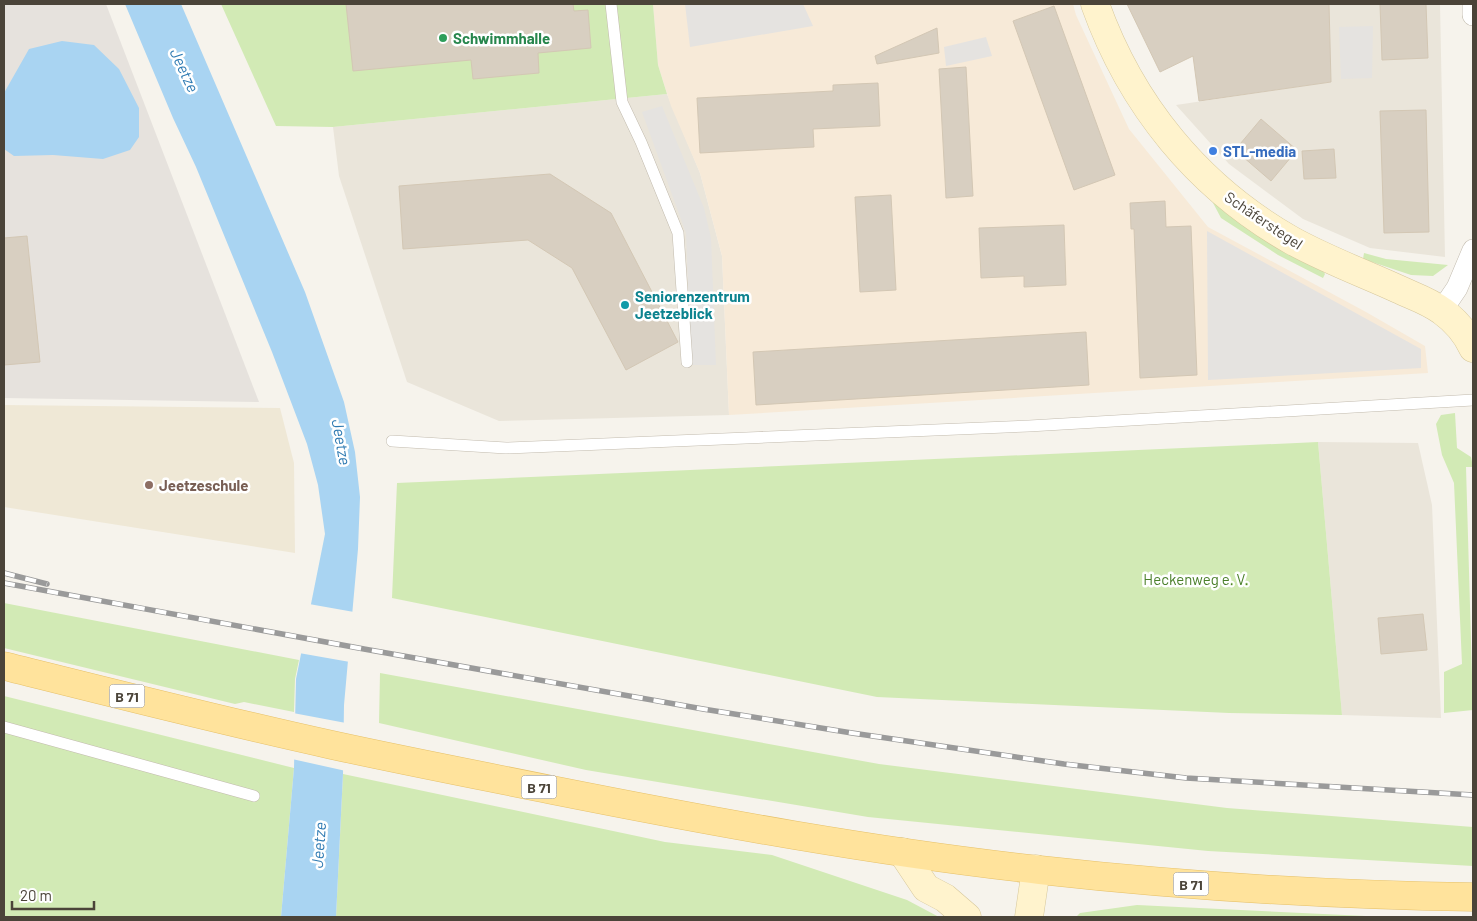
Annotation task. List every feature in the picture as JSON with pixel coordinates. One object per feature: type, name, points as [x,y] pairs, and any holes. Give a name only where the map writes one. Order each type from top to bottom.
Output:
[{"type":"main road","name":"Schäferstegel","points":[[1095,4],[1112,46],[1128,78],[1166,134],[1186,158],[1212,183],[1248,213],[1293,241],[1442,310],[1457,323],[1473,348]]},
{"type":"main road","name":"B 71","points":[[4,666],[251,726],[410,762],[668,813],[902,852],[1036,870],[1194,885],[1346,894],[1466,897]]},
{"type":"main road","points":[[902,852],[926,888],[945,898],[967,917]]},
{"type":"main road","points":[[1029,917],[1036,870]]},
{"type":"street","points":[[1473,4],[1473,15]]},
{"type":"street","points":[[1442,310],[1457,288],[1473,250]]},
{"type":"lane","points":[[611,4],[622,102],[641,142],[678,233],[687,362]]},
{"type":"lane","points":[[392,441],[506,448],[1019,426],[1473,400]]},
{"type":"lane","points":[[4,728],[254,796]]},
{"type":"shaded area","points":[[4,4],[106,4],[259,402],[4,398]]},
{"type":"shaded area","points":[[653,4],[1073,4],[1076,15],[1129,129],[1208,227],[1425,346],[1428,373],[729,415],[722,256],[700,173],[671,106],[658,65]]},
{"type":"shaded area","points":[[685,4],[803,4],[813,26],[690,47]]},
{"type":"shaded area","points":[[1329,4],[1440,4],[1445,257],[1370,248],[1303,219],[1229,164],[1176,105],[1331,82]]},
{"type":"shaded area","points":[[1373,26],[1372,78],[1341,79],[1339,27]]},
{"type":"shaded area","points":[[986,37],[992,56],[946,66],[944,47]]},
{"type":"shaded area","points":[[667,94],[700,173],[722,256],[729,415],[499,421],[407,382],[339,176],[333,127]]},
{"type":"shaded area","points":[[662,106],[704,208],[711,238],[716,365],[691,365],[686,233],[642,112]]},
{"type":"shaded area","points":[[1207,231],[1421,349],[1421,368],[1208,380]]},
{"type":"shaded area","name":"Jeetzeschule","points":[[4,405],[280,408],[294,463],[295,553],[4,507]]},
{"type":"shaded area","points":[[1318,442],[1418,443],[1432,505],[1441,718],[1342,715]]},
{"type":"green space","points":[[221,4],[653,4],[658,65],[667,94],[333,127],[276,126]]},
{"type":"green space","points":[[1212,201],[1265,240],[1293,257],[1323,271],[1325,274],[1323,278],[1278,255],[1221,218]]},
{"type":"green space","points":[[1364,253],[1386,259],[1448,265],[1433,276],[1411,275],[1363,259]]},
{"type":"green space","points":[[1455,413],[1457,448],[1471,457],[1473,467],[1466,467],[1473,710],[1444,713],[1444,672],[1462,664],[1454,483],[1442,455],[1436,424],[1441,415]]},
{"type":"green space","name":"Heckenweg e. V.","points":[[1318,442],[1342,715],[1229,713],[877,697],[392,598],[397,483]]},
{"type":"green space","points":[[4,603],[299,660],[295,679],[294,712],[244,702],[235,704],[4,648]]},
{"type":"green space","points":[[380,673],[879,764],[1227,808],[1473,827],[1473,866],[1208,851],[868,817],[586,770],[379,723]]},
{"type":"green space","points":[[4,696],[294,768],[281,917],[4,917]]},
{"type":"green space","points":[[343,774],[665,842],[772,855],[907,900],[939,917],[336,917]]},
{"type":"green space","points":[[1137,905],[1387,917],[1076,917],[1080,913]]},
{"type":"water","name":"Jeetze","points":[[125,4],[181,4],[305,292],[344,402],[355,452],[360,497],[358,549],[344,705],[343,774],[336,917],[281,917],[294,768],[296,679],[325,534],[318,485],[307,444],[272,352],[196,167],[173,118]]},
{"type":"water","points":[[62,41],[94,45],[119,69],[139,108],[139,137],[130,150],[103,159],[53,155],[14,156],[4,149],[4,93],[29,49]]},
{"type":"pier","points":[[309,604],[354,612],[350,662],[299,653]]},
{"type":"pier","points":[[293,713],[346,723],[346,771],[292,759]]},
{"type":"building","name":"Schwimmhalle","points":[[346,4],[573,4],[574,11],[588,10],[591,48],[538,53],[539,73],[473,79],[471,60],[353,71]]},
{"type":"building","points":[[1127,4],[1329,4],[1331,82],[1199,101],[1193,56],[1160,72]]},
{"type":"building","points":[[1380,4],[1426,4],[1428,58],[1382,60]]},
{"type":"building","points":[[1054,6],[1115,175],[1074,190],[1013,21]]},
{"type":"building","points":[[937,28],[939,53],[877,64],[875,56]]},
{"type":"building","points":[[966,67],[973,196],[946,198],[939,69]]},
{"type":"building","points":[[878,83],[880,126],[813,129],[814,147],[700,153],[697,98],[833,91],[833,85]]},
{"type":"building","points":[[1426,110],[1429,232],[1384,233],[1380,111]]},
{"type":"building","points":[[1261,119],[1297,150],[1271,181],[1235,150]]},
{"type":"building","points":[[1334,149],[1336,178],[1304,179],[1302,151]]},
{"type":"building","name":"Seniorenzentrum Jeetzeblick","points":[[550,174],[611,213],[678,342],[626,370],[572,268],[528,240],[403,249],[399,186]]},
{"type":"building","points":[[891,195],[896,290],[860,292],[855,197]]},
{"type":"building","points":[[1165,201],[1166,227],[1191,226],[1197,375],[1140,378],[1134,229],[1131,229],[1130,203]]},
{"type":"building","points":[[1064,225],[1066,285],[1024,287],[1024,276],[981,278],[979,228]]},
{"type":"building","points":[[27,236],[40,362],[4,365],[4,238]]},
{"type":"building","points":[[1086,332],[1089,385],[756,405],[753,352]]},
{"type":"building","points":[[1423,614],[1427,650],[1381,654],[1378,618]]},
{"type":"railway","points":[[4,573],[47,584]]},
{"type":"railway","points":[[4,583],[703,709],[1064,764],[1186,778],[1473,795]]},
{"type":"place","name":"Schwimmhalle","points":[[443,38]]},
{"type":"place","name":"STL-media","points":[[1213,151]]},
{"type":"place","name":"Seniorenzentrum Jeetzeblick","points":[[625,305]]},
{"type":"place","name":"Jeetzeschule","points":[[149,485]]}]
